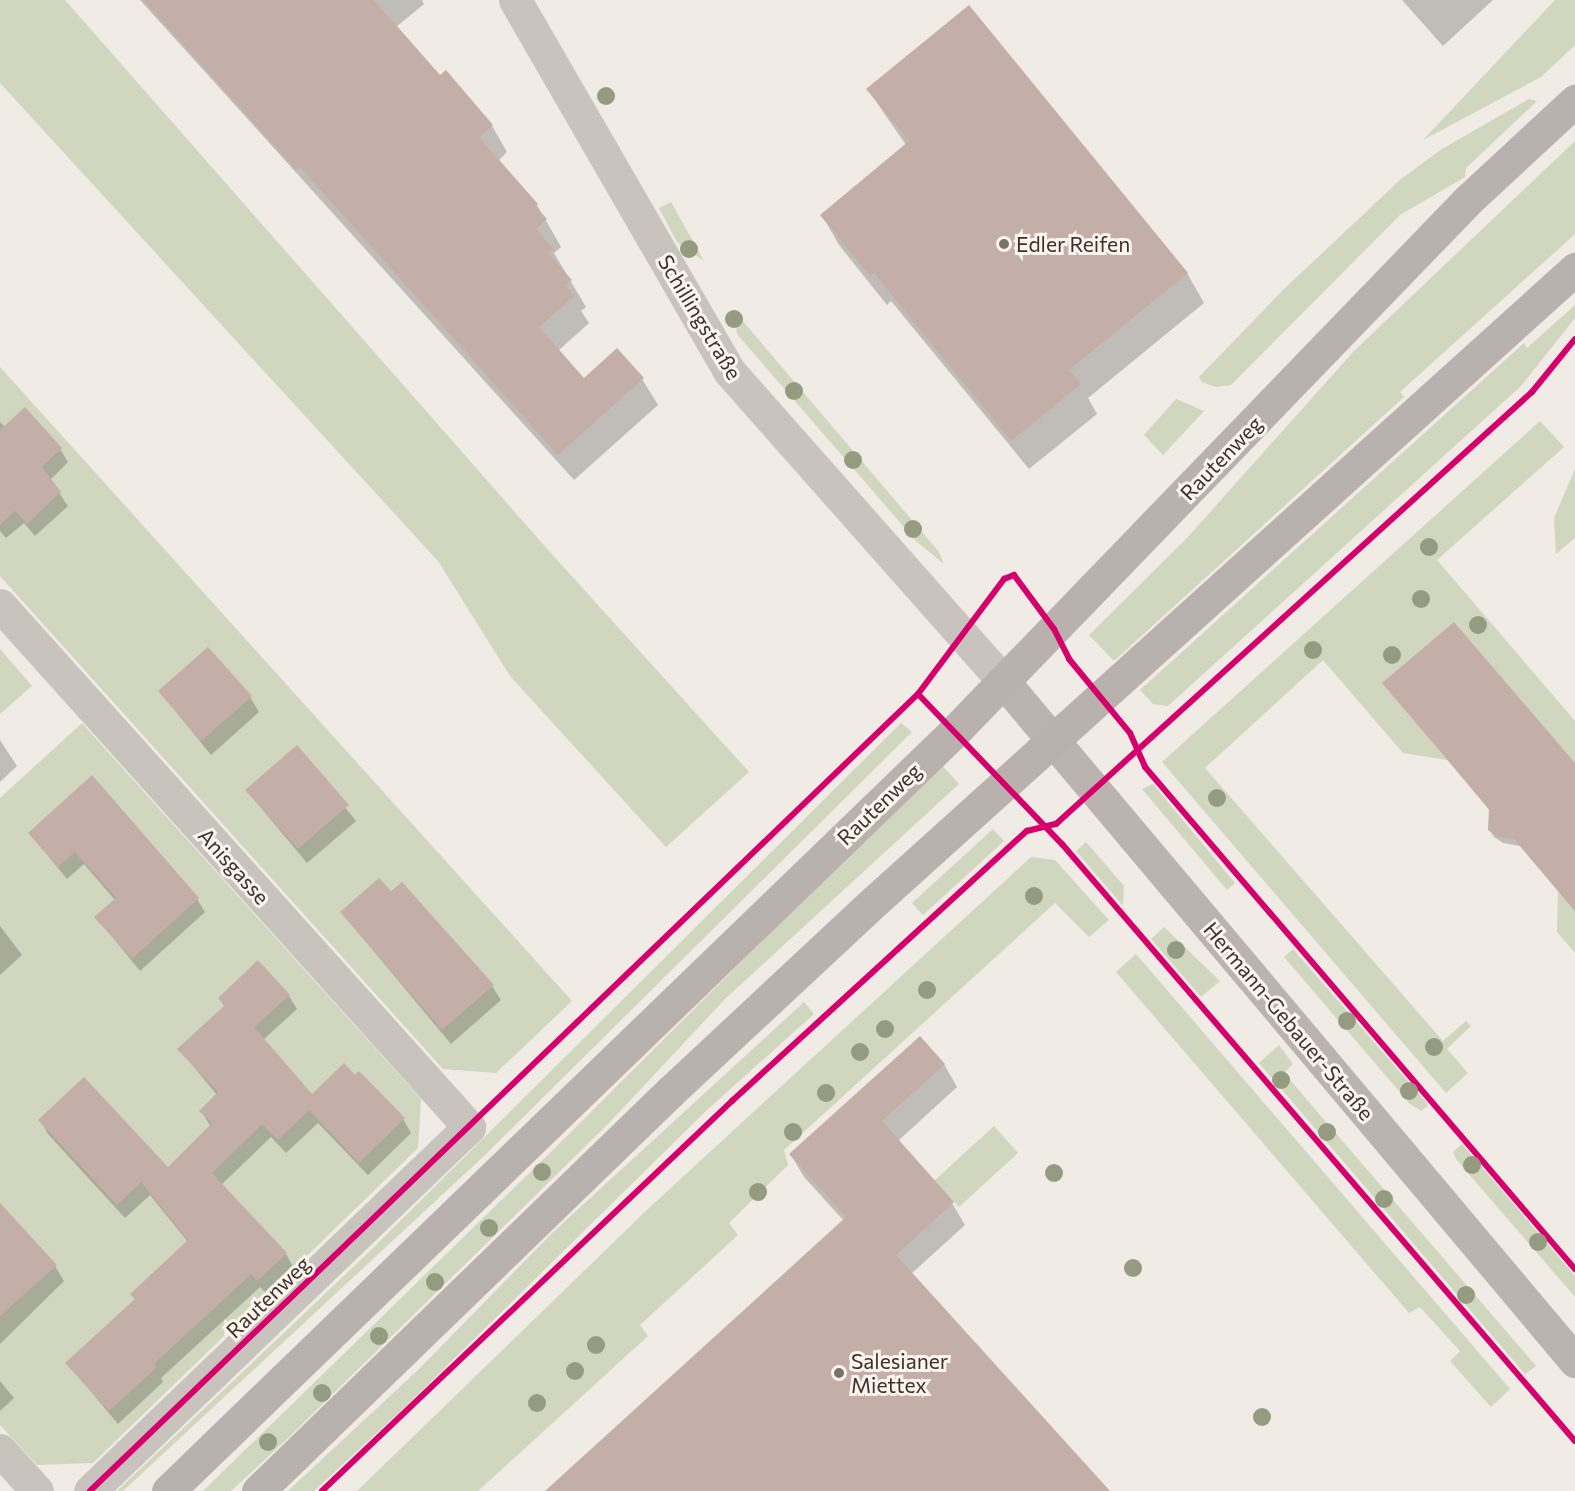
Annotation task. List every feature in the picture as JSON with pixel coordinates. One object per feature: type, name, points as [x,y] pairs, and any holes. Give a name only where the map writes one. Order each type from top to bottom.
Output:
[{"type":"main road","name":"Rautenweg","points":[[168,1491],[1004,681],[1468,200],[1575,101]]},
{"type":"main road","points":[[258,1491],[678,1084],[1052,741],[1575,269]]},
{"type":"street","name":"Schillingstraße","points":[[515,0],[729,371],[1004,681]]},
{"type":"street","name":"Anisgasse","points":[[0,605],[469,1127]]},
{"type":"street","name":"Hermann-Gebauer-Straße","points":[[1004,681],[1052,741],[1575,1361]]},
{"type":"street","name":"Rautenweg","points":[[90,1491],[469,1127]]},
{"type":"street","points":[[0,1450],[37,1491]]},
{"type":"green space","points":[[0,0],[65,0],[549,551],[749,772],[666,847],[510,676],[438,561],[0,83]]},
{"type":"green space","points":[[1555,0],[1575,0],[1575,45],[1541,77],[1423,140]]},
{"type":"green space","points":[[1529,99],[1537,101],[1466,168],[1465,177],[1400,215],[1231,385],[1216,387],[1202,382],[1199,377],[1283,290],[1401,179],[1442,149]]},
{"type":"green space","points":[[1575,141],[1575,234],[1400,392],[1404,397],[1114,661],[1089,635],[1187,538],[1354,351]]},
{"type":"green space","points":[[671,202],[704,261],[677,242],[659,208]]},
{"type":"green space","points":[[1575,305],[1575,318],[1521,386],[1168,706],[1153,704],[1140,690],[1524,343],[1527,348]]},
{"type":"green space","points":[[735,312],[939,552],[944,564],[917,542],[737,334]]},
{"type":"green space","points":[[0,367],[572,1001],[496,1073],[443,1069],[0,576]]},
{"type":"green space","points":[[1176,399],[1204,411],[1163,455],[1144,435]]},
{"type":"green space","points":[[1540,421],[1564,447],[1437,560],[1575,721],[1575,763],[1454,627],[1430,642],[1385,684],[1447,760],[1403,753],[1323,660],[1205,768],[1443,1041],[1466,1021],[1471,1026],[1447,1049],[1468,1073],[1446,1093],[1162,762]]},
{"type":"green space","points":[[1575,469],[1575,538],[1556,554],[1554,518]]},
{"type":"green space","points":[[0,649],[32,686],[0,714]]},
{"type":"green space","points":[[82,723],[421,1099],[418,1148],[93,1463],[37,1465],[0,1425],[0,798]]},
{"type":"green space","points":[[901,723],[912,732],[484,1156],[123,1491],[117,1491],[368,1253]]},
{"type":"green space","points":[[940,763],[959,784],[725,999],[609,1123],[284,1442],[231,1491],[203,1491],[555,1148]]},
{"type":"green space","points":[[1153,784],[1235,883],[1227,890],[1142,789]]},
{"type":"green space","points":[[993,829],[1004,841],[923,915],[912,903]]},
{"type":"green space","points":[[1086,842],[1124,886],[1123,906],[1076,851]]},
{"type":"green space","points":[[1031,857],[1055,860],[1109,920],[1089,937],[1055,903],[784,1150],[788,1165],[729,1223],[738,1235],[640,1325],[648,1336],[478,1491],[357,1491],[650,1207]]},
{"type":"green space","points":[[1558,891],[1575,910],[1575,953],[1557,932]]},
{"type":"green space","points":[[1164,927],[1220,981],[1201,997],[1151,939]]},
{"type":"green space","points":[[1293,949],[1428,1106],[1421,1111],[1410,1104],[1284,957]]},
{"type":"green space","points":[[1136,954],[1510,1389],[1491,1407],[1450,1361],[1460,1351],[1420,1307],[1409,1313],[1116,972]]},
{"type":"green space","points":[[804,1002],[814,1014],[707,1110],[406,1406],[314,1491],[288,1491],[420,1368],[552,1233]]},
{"type":"green space","points":[[1279,1045],[1293,1064],[1284,1073],[1536,1366],[1525,1374],[1259,1063]]},
{"type":"green space","points":[[994,1126],[1018,1153],[959,1207],[934,1181]]},
{"type":"green space","points":[[1462,1144],[1575,1276],[1575,1297],[1456,1159],[1453,1152]]},
{"type":"building","points":[[143,0],[374,0],[440,75],[446,70],[493,125],[479,137],[538,204],[535,206],[547,219],[536,229],[553,249],[548,253],[572,280],[565,285],[575,296],[539,327],[584,378],[617,348],[644,378],[558,455],[300,167],[296,170]]},
{"type":"building","name":"Edler Reifen","points":[[969,5],[1188,273],[1069,370],[1081,384],[1011,441],[874,273],[870,276],[820,215],[909,141],[866,89]]},
{"type":"building","points":[[25,407],[62,448],[42,467],[61,492],[27,524],[15,511],[0,525],[0,430]]},
{"type":"building","points":[[1454,622],[1575,763],[1575,911],[1514,839],[1498,837],[1488,830],[1489,809],[1382,683]]},
{"type":"building","points":[[208,647],[252,696],[201,741],[158,691]]},
{"type":"building","points":[[297,745],[349,805],[298,849],[245,790]]},
{"type":"building","points":[[92,775],[199,898],[132,959],[94,917],[116,898],[75,852],[58,867],[28,833]]},
{"type":"building","points":[[379,878],[391,891],[402,882],[494,985],[442,1030],[340,912]]},
{"type":"building","points":[[258,960],[290,995],[254,1027],[312,1094],[344,1063],[355,1075],[359,1071],[405,1118],[359,1163],[309,1110],[278,1140],[262,1124],[212,1173],[287,1253],[257,1281],[251,1274],[154,1364],[157,1367],[109,1411],[65,1363],[135,1299],[130,1294],[188,1240],[141,1182],[117,1205],[38,1120],[84,1077],[168,1167],[212,1123],[199,1111],[218,1092],[177,1049],[225,1005],[218,998]]},
{"type":"building","name":"Salesianer Miettex","points":[[920,1036],[945,1064],[882,1121],[954,1202],[896,1255],[1110,1491],[545,1491],[846,1217],[789,1154]]},
{"type":"building","points":[[0,1203],[57,1265],[0,1316]]},
{"type":"cycle path","points":[[322,1491],[732,1101],[1027,831],[1056,824],[1532,392],[1575,339]]},
{"type":"cycle path","points":[[90,1491],[918,694],[1004,579],[1014,575],[1054,629],[1069,659],[1130,733],[1145,767],[1575,1269]]},
{"type":"cycle path","points":[[918,694],[1062,844],[1575,1441]]},
{"type":"place","name":"Edler Reifen","points":[[1004,244]]},
{"type":"place","name":"Salesianer Miettex","points":[[839,1373]]}]
